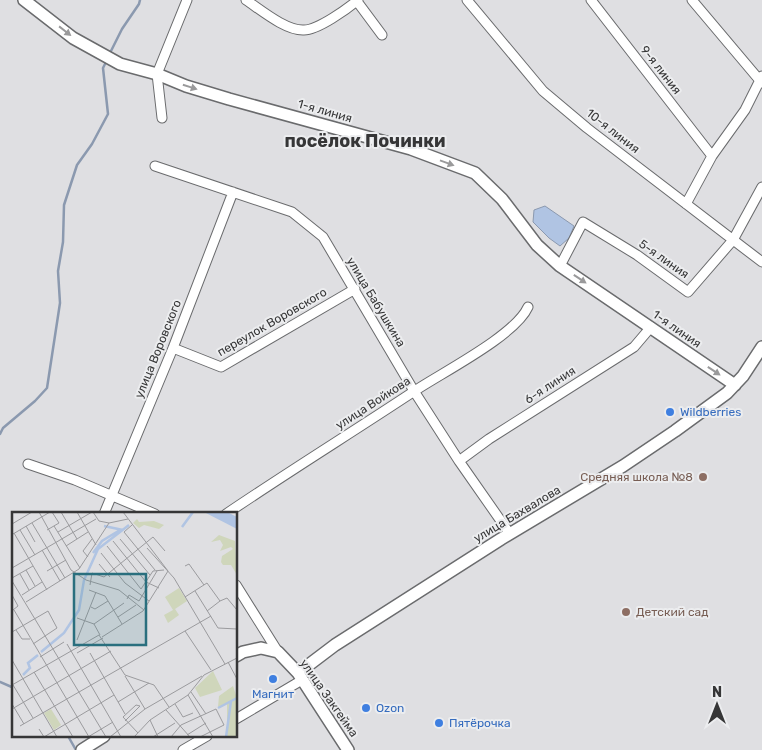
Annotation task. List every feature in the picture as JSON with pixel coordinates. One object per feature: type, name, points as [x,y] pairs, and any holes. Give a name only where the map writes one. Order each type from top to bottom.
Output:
[{"type":"street","points":[[162,118],[157,74],[187,0]]},
{"type":"street","points":[[246,0],[290,28],[304,30],[317,27],[357,0],[382,36]]},
{"type":"street","name":"10-я линия","points":[[466,0],[543,91],[587,128],[762,262]]},
{"type":"street","name":"9-я линия","points":[[591,0],[712,156]]},
{"type":"street","points":[[686,204],[712,156],[745,110],[761,80],[692,0]]},
{"type":"street","name":"1-я линия","points":[[26,2],[73,38],[120,64],[157,74],[186,86],[229,99],[411,150],[475,173],[502,199],[537,245],[560,266],[735,385]]},
{"type":"street","name":"улица Бабушкина","points":[[155,166],[292,212],[323,237],[414,391],[459,461],[510,534]]},
{"type":"street","name":"5-я линия","points":[[560,266],[583,222],[637,255],[688,292],[733,240],[762,187]]},
{"type":"street","name":"улица Воровского","points":[[105,512],[173,348],[233,192]]},
{"type":"street","name":"переулок Воровского","points":[[173,348],[221,367],[354,289]]},
{"type":"street","name":"улица Войкова","points":[[229,512],[414,391],[456,366],[524,317],[528,308]]},
{"type":"street","name":"6-я линия","points":[[459,461],[489,439],[634,347],[651,327]]},
{"type":"street","name":"улица Бахвалова","points":[[300,676],[335,645],[510,534],[623,466],[727,393],[735,385],[762,347]]},
{"type":"street","points":[[28,464],[150,512]]},
{"type":"street","points":[[238,588],[278,652]]},
{"type":"street","points":[[238,655],[261,648],[278,652]]},
{"type":"street","name":"улица Закгейма","points":[[278,652],[300,676],[348,750]]},
{"type":"street","points":[[238,718],[300,676]]},
{"type":"street","points":[[82,750],[101,738]]},
{"type":"street","points":[[183,750],[204,738]]},
{"type":"water","points":[[545,206],[574,226],[569,238],[560,246],[533,222],[534,210]]},
{"type":"waterway","points":[[109,55],[140,0]]},
{"type":"waterway","points":[[0,434],[3,428],[35,401],[47,388],[60,303],[58,271],[63,242],[64,205],[77,165],[92,144],[108,114],[103,68],[107,60]]},
{"type":"waterway","points":[[0,682],[12,687]]},
{"type":"waterway","points":[[69,738],[76,750]]},
{"type":"place","name":"Wildberries","points":[[670,412]]},
{"type":"place","name":"Средняя школа №8","points":[[703,477]]},
{"type":"place","name":"Детский сад","points":[[626,612]]},
{"type":"place","name":"Магнит","points":[[273,679]]},
{"type":"place","name":"Ozon","points":[[366,708]]},
{"type":"place","name":"Пятёрочка","points":[[439,723]]},
{"type":"district","name":"посёлок Починки","points":[[365,141]]}]
